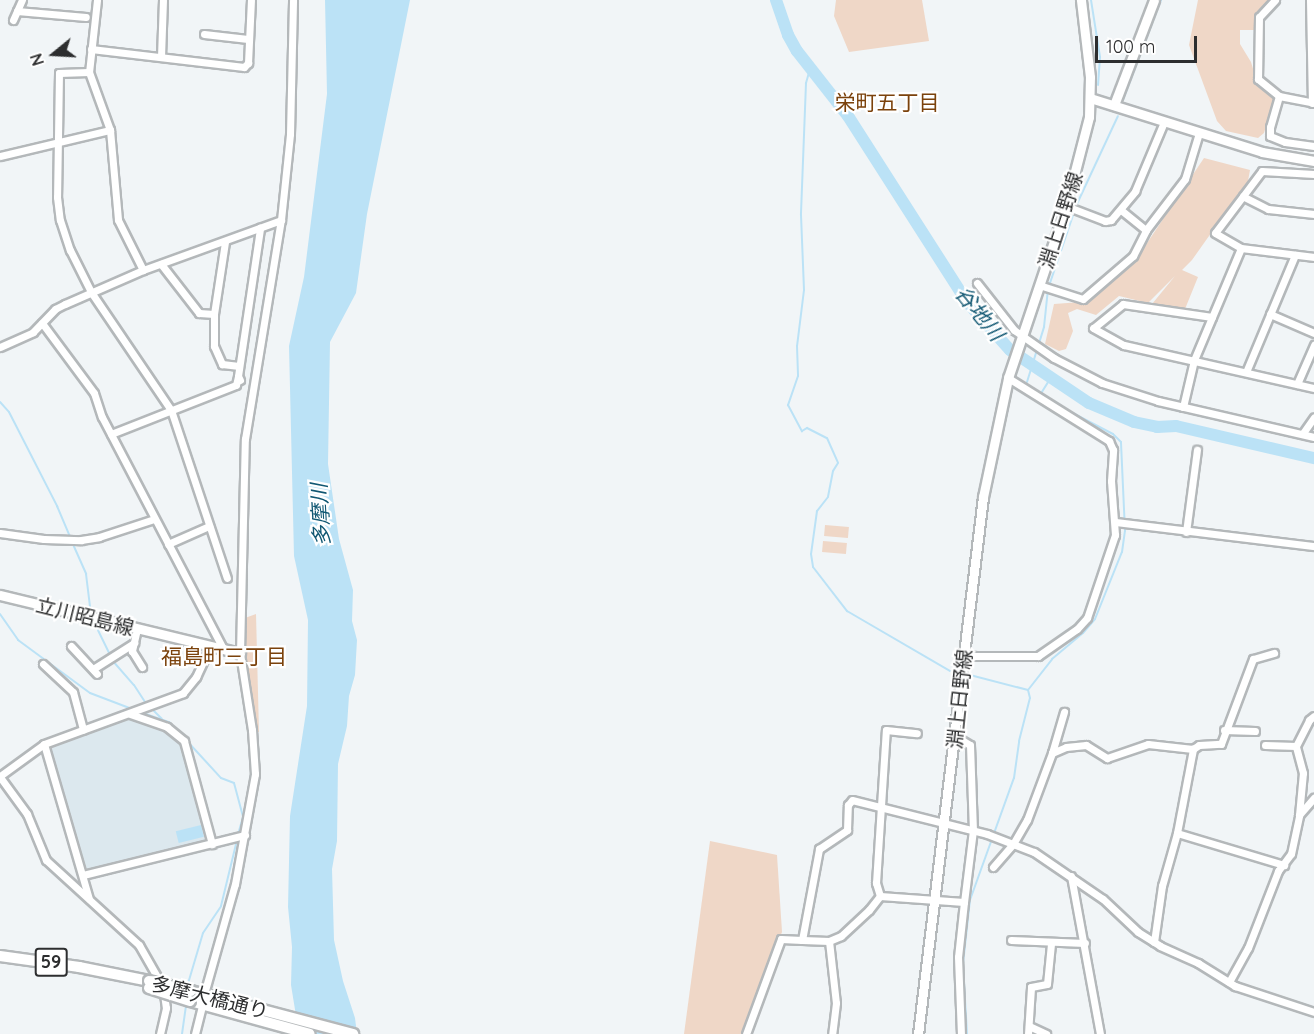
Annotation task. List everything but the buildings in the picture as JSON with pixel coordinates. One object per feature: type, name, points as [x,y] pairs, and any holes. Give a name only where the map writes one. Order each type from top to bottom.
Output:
[{"type":"main road","name":"淵上日野線","points":[[918,1034],[983,497],[1008,378],[1066,206],[1084,141],[1090,98],[1090,77],[1082,0]]},
{"type":"main road","points":[[1114,105],[1154,0]]},
{"type":"main road","points":[[1090,98],[1262,152],[1314,161]]},
{"type":"main road","name":"立川昭島線","points":[[0,595],[240,653]]},
{"type":"main road","name":"多摩大橋通り","points":[[0,956],[102,972],[190,996],[310,1034]]},
{"type":"main road","name":"多摩大橋通り","points":[[205,1001],[353,1034]]},
{"type":"street","points":[[13,20],[22,0]]},
{"type":"street","points":[[97,0],[89,72],[110,130],[118,220],[143,270]]},
{"type":"street","points":[[161,57],[163,0]]},
{"type":"street","points":[[91,49],[244,67],[248,63],[251,0]]},
{"type":"street","points":[[195,1034],[205,1001],[255,758],[240,653],[246,419],[281,220],[290,135],[292,0]]},
{"type":"street","points":[[1275,0],[1259,17],[1258,79],[1279,96],[1313,103],[1310,0]]},
{"type":"street","points":[[17,11],[86,17]]},
{"type":"street","points":[[204,34],[248,39]]},
{"type":"street","points":[[89,72],[59,74],[57,197],[60,220],[70,250],[91,292],[171,410],[227,578]]},
{"type":"street","points":[[1279,96],[1270,136],[1285,142],[1314,146]]},
{"type":"street","points":[[1066,206],[1105,221],[1111,220],[1135,191],[1164,122]]},
{"type":"street","points":[[0,156],[110,130]]},
{"type":"street","points":[[1039,285],[1083,299],[1133,256],[1146,230],[1185,179],[1199,133]]},
{"type":"street","points":[[1314,174],[1262,171],[1215,233],[1241,248],[1314,257]]},
{"type":"street","points":[[1243,196],[1268,209],[1314,214]]},
{"type":"street","points":[[1121,210],[1146,230]]},
{"type":"street","points":[[0,347],[23,339],[42,324],[55,309],[91,292],[143,270],[281,220]]},
{"type":"street","points":[[111,434],[236,385],[239,378],[260,228]]},
{"type":"street","points":[[225,242],[214,314],[214,346],[222,364],[239,366]]},
{"type":"street","points":[[1183,407],[1194,360],[1241,248]]},
{"type":"street","points":[[1246,372],[1295,255]]},
{"type":"street","points":[[161,264],[199,313],[214,314]]},
{"type":"street","points":[[977,283],[1022,337],[1054,358],[1102,383],[1183,407],[1314,437]]},
{"type":"street","points":[[1212,316],[1123,304],[1093,328],[1124,345],[1314,388]]},
{"type":"street","points":[[1270,314],[1314,333]]},
{"type":"street","points":[[42,324],[94,393],[111,434],[224,650]]},
{"type":"street","points":[[1297,384],[1314,345]]},
{"type":"street","points":[[964,654],[1038,656],[1077,629],[1087,618],[1122,523],[1111,481],[1113,450],[1109,441],[1008,378]]},
{"type":"street","points":[[1303,433],[1314,417]]},
{"type":"street","points":[[1186,532],[1197,450]]},
{"type":"street","points":[[0,533],[71,539],[99,537],[154,519]]},
{"type":"street","points":[[1122,523],[1314,546]]},
{"type":"street","points":[[168,544],[209,526]]},
{"type":"street","points":[[137,629],[132,651],[142,667]]},
{"type":"street","points":[[72,650],[95,672],[134,643]]},
{"type":"street","points":[[160,1034],[166,1008],[163,987],[139,945],[46,860],[27,814],[0,777],[44,744],[183,693],[196,677],[210,646]]},
{"type":"street","points":[[1052,753],[1065,747],[1086,745],[1107,758],[1148,744],[1193,749],[1199,745],[1221,744],[1224,730],[1253,659],[1274,653]]},
{"type":"street","points":[[43,664],[73,692],[83,730]]},
{"type":"street","points":[[135,712],[167,727],[184,741],[212,844]]},
{"type":"street","points":[[993,867],[1013,844],[1027,820],[1052,753],[1064,712]]},
{"type":"street","points":[[1229,982],[1248,948],[1273,881],[1291,854],[1299,815],[1303,773],[1296,746],[1309,720],[1314,716]]},
{"type":"street","points":[[880,896],[876,883],[886,730],[917,733]]},
{"type":"street","points":[[1224,730],[1255,730]]},
{"type":"street","points":[[955,736],[970,745],[973,830],[958,957],[961,1034]]},
{"type":"street","points":[[44,744],[89,899]]},
{"type":"street","points":[[1265,745],[1296,746]]},
{"type":"street","points":[[1154,942],[1162,886],[1178,833],[1193,749]]},
{"type":"street","points":[[802,940],[819,849],[847,830],[848,805],[852,800],[973,830],[1034,852],[1103,899],[1138,932],[1154,942],[1198,963],[1229,982],[1314,1012]]},
{"type":"street","points":[[1299,815],[1313,802]]},
{"type":"street","points":[[1178,833],[1284,866]]},
{"type":"street","points":[[83,875],[240,836]]},
{"type":"street","points":[[1071,876],[1100,1034]]},
{"type":"street","points":[[880,896],[964,902]]},
{"type":"street","points":[[746,1034],[781,939],[829,941],[841,936],[880,896]]},
{"type":"street","points":[[1011,940],[1051,944],[1084,943]]},
{"type":"street","points":[[829,941],[836,1003],[832,1034]]},
{"type":"street","points":[[1046,1034],[1028,1030],[1031,987],[1047,984],[1051,944]]},
{"type":"shaded area","points":[[836,0],[922,0],[929,41],[849,52],[834,16]]},
{"type":"shaded area","points":[[1198,0],[1271,0],[1257,30],[1240,30],[1240,44],[1251,62],[1256,79],[1275,95],[1264,133],[1258,138],[1226,131],[1217,121],[1189,45]]},
{"type":"shaded area","points":[[1204,158],[1250,170],[1248,181],[1192,260],[1182,270],[1198,277],[1185,309],[1152,304],[1175,276],[1148,303],[1119,296],[1096,315],[1077,309],[1068,313],[1073,331],[1066,349],[1059,351],[1045,344],[1054,304],[1081,302],[1139,255]]},
{"type":"shaded area","points":[[825,525],[849,527],[848,538],[824,536]]},
{"type":"shaded area","points":[[823,541],[847,543],[846,554],[822,552]]},
{"type":"shaded area","points":[[256,614],[259,732],[256,732],[243,655],[245,618]]},
{"type":"shaded area","points":[[131,717],[164,729],[179,742],[208,839],[205,842],[84,874],[48,746]]},
{"type":"shaded area","points":[[710,841],[777,855],[782,932],[742,1034],[684,1034]]},
{"type":"water","name":"多摩川","points":[[325,0],[410,0],[367,214],[356,293],[330,342],[328,464],[339,539],[353,590],[352,621],[357,640],[355,675],[349,696],[347,726],[338,764],[337,841],[332,869],[334,940],[343,981],[355,1018],[357,1034],[299,1034],[291,985],[292,947],[288,907],[290,816],[307,706],[308,620],[294,556],[289,346],[304,277],[327,94]]},
{"type":"water","points":[[201,825],[204,837],[179,843],[176,831]]},
{"type":"waterway","name":"谷地川","points":[[776,0],[788,35],[797,51],[848,116],[967,302],[1010,350],[1089,403],[1134,422],[1157,427],[1176,426],[1314,458]]},
{"type":"waterway","points":[[1091,0],[1100,57],[1098,85]]},
{"type":"waterway","points":[[1123,100],[1161,0]]},
{"type":"waterway","points":[[810,69],[806,83],[801,215],[804,290],[797,346],[798,376],[788,405],[802,431],[807,428],[827,438],[838,463],[833,471],[828,497],[817,511],[811,554],[813,567],[847,611],[950,671]]},
{"type":"waterway","points":[[1076,206],[1118,116]]},
{"type":"waterway","points":[[1049,286],[1074,212]]},
{"type":"waterway","points":[[1027,382],[1044,327],[1048,290]]},
{"type":"waterway","points":[[1040,395],[1050,379]]},
{"type":"waterway","points":[[0,402],[9,412],[57,506],[70,537]]},
{"type":"waterway","points":[[1028,690],[1052,659],[1083,633],[1095,619],[1122,552],[1125,531],[1121,442],[1113,434],[1057,405]]},
{"type":"waterway","points":[[72,542],[86,574],[91,615]]},
{"type":"waterway","points":[[0,614],[18,640],[90,693],[132,709]]},
{"type":"waterway","points":[[93,620],[110,655]]},
{"type":"waterway","points":[[112,660],[134,685],[145,702]]},
{"type":"waterway","points":[[970,675],[1028,690]]},
{"type":"waterway","points":[[967,1034],[963,964],[970,900],[1014,778],[1019,741],[1030,698],[1028,690]]},
{"type":"waterway","points":[[154,711],[162,719]]},
{"type":"waterway","points":[[140,712],[169,722],[177,731]]},
{"type":"waterway","points":[[187,741],[221,778],[234,783],[243,817],[238,835]]},
{"type":"waterway","points":[[187,987],[203,933],[221,906],[237,840]]},
{"type":"waterway","points":[[182,1034],[186,1004]]},
{"type":"district","name":"栄町五丁目","points":[[887,102]]},
{"type":"district","name":"福島町三丁目","points":[[224,656]]}]
